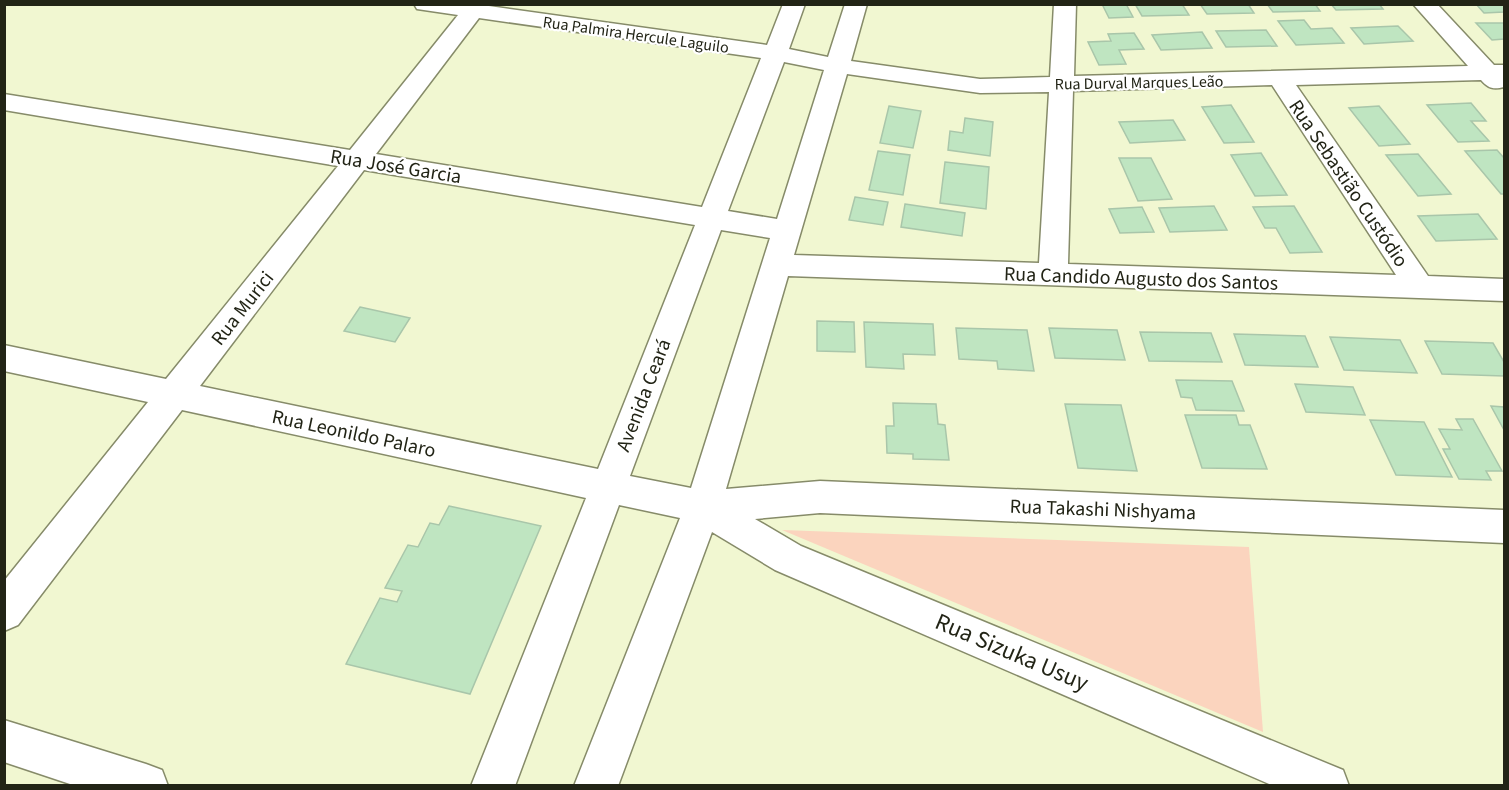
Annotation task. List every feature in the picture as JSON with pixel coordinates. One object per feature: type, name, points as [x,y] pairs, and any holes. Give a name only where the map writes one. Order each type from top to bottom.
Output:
[{"type":"street","name":"Rua Palmira Hercule Laguilo","points":[[424,4],[476,8],[776,53]]},
{"type":"street","name":"Avenida Ceará","points":[[493,786],[794,4]]},
{"type":"street","points":[[596,786],[703,507],[856,4]]},
{"type":"street","points":[[1053,275],[1065,4]]},
{"type":"street","points":[[1424,4],[1496,73],[1504,91]]},
{"type":"street","name":"Rua Murici","points":[[4,612],[476,8]]},
{"type":"street","name":"Rua Durval Marques Leão","points":[[776,53],[838,66],[980,86],[1496,73]]},
{"type":"street","name":"Rua Sebastião Custódio","points":[[1279,78],[1419,287]]},
{"type":"street","name":"Rua José Garcia","points":[[4,102],[788,231]]},
{"type":"street","name":"Rua Candido Augusto dos Santos","points":[[777,266],[1504,290]]},
{"type":"street","name":"Rua Leonildo Palaro","points":[[4,358],[703,507]]},
{"type":"street","name":"Rua Takashi Nishyama","points":[[703,507],[820,497],[1504,526]]},
{"type":"street","name":"Rua Sizuka Usuy","points":[[703,507],[788,558],[1327,786]]},
{"type":"street","points":[[4,741],[146,786]]},
{"type":"shaded area","points":[[782,530],[1249,547],[1263,732]]},
{"type":"building","points":[[1102,4],[1126,4],[1133,17],[1109,18]]},
{"type":"building","points":[[1135,4],[1182,4],[1189,15],[1142,16]]},
{"type":"building","points":[[1200,4],[1248,4],[1254,13],[1207,14]]},
{"type":"building","points":[[1267,4],[1315,4],[1320,11],[1273,12]]},
{"type":"building","points":[[1331,4],[1379,4],[1383,9],[1336,10]]},
{"type":"building","points":[[1476,4],[1504,4],[1504,12],[1484,13]]},
{"type":"building","points":[[1304,20],[1311,29],[1332,28],[1344,43],[1296,45],[1278,21]]},
{"type":"building","points":[[1476,23],[1504,23],[1504,39],[1492,40]]},
{"type":"building","points":[[1398,26],[1413,41],[1364,44],[1351,28]]},
{"type":"building","points":[[1266,30],[1277,46],[1226,47],[1216,31]]},
{"type":"building","points":[[1202,32],[1212,48],[1161,50],[1152,35]]},
{"type":"building","points":[[1134,33],[1144,49],[1119,50],[1126,64],[1099,65],[1088,42],[1111,41],[1108,34]]},
{"type":"building","points":[[1471,103],[1486,121],[1471,121],[1489,141],[1458,142],[1427,105]]},
{"type":"building","points":[[1231,105],[1254,142],[1224,143],[1202,107]]},
{"type":"building","points":[[889,106],[921,111],[913,148],[880,143]]},
{"type":"building","points":[[1379,106],[1410,144],[1379,146],[1349,108]]},
{"type":"building","points":[[965,118],[993,122],[990,156],[948,150],[950,131],[963,133]]},
{"type":"building","points":[[1173,120],[1185,140],[1130,143],[1119,122]]},
{"type":"building","points":[[1497,150],[1504,158],[1504,194],[1501,194],[1465,151]]},
{"type":"building","points":[[878,151],[910,155],[903,195],[869,190]]},
{"type":"building","points":[[1261,153],[1287,195],[1255,196],[1231,155]]},
{"type":"building","points":[[1418,154],[1451,194],[1418,196],[1386,155]]},
{"type":"building","points":[[1119,158],[1151,158],[1172,199],[1138,201]]},
{"type":"building","points":[[945,162],[989,167],[986,209],[940,203]]},
{"type":"building","points":[[855,197],[888,202],[883,225],[849,220]]},
{"type":"building","points":[[905,204],[965,213],[962,236],[901,227]]},
{"type":"building","points":[[1214,206],[1227,230],[1170,232],[1159,208]]},
{"type":"building","points":[[1294,206],[1322,252],[1290,253],[1276,228],[1265,228],[1253,207]]},
{"type":"building","points":[[1142,207],[1154,232],[1120,233],[1109,209]]},
{"type":"building","points":[[1478,214],[1497,239],[1436,241],[1418,216]]},
{"type":"building","points":[[360,307],[410,318],[395,342],[344,331]]},
{"type":"building","points":[[817,321],[854,322],[855,352],[817,351]]},
{"type":"building","points":[[864,322],[933,324],[935,355],[903,354],[904,369],[866,367]]},
{"type":"building","points":[[956,328],[1027,330],[1034,371],[998,369],[997,361],[959,359]]},
{"type":"building","points":[[1049,328],[1117,330],[1125,360],[1055,358]]},
{"type":"building","points":[[1140,332],[1211,333],[1222,362],[1149,361]]},
{"type":"building","points":[[1234,334],[1305,336],[1318,367],[1245,365]]},
{"type":"building","points":[[1330,337],[1400,340],[1417,373],[1344,370]]},
{"type":"building","points":[[1425,341],[1493,343],[1504,362],[1504,376],[1442,374]]},
{"type":"building","points":[[1176,380],[1232,381],[1244,411],[1196,410],[1192,398],[1181,397]]},
{"type":"building","points":[[1295,384],[1353,387],[1365,415],[1306,412]]},
{"type":"building","points":[[893,403],[936,404],[938,424],[945,425],[949,460],[913,459],[913,454],[887,453],[886,426],[894,426]]},
{"type":"building","points":[[1065,404],[1121,405],[1137,471],[1078,468]]},
{"type":"building","points":[[1491,406],[1504,407],[1504,430]]},
{"type":"building","points":[[1185,415],[1236,415],[1239,425],[1250,425],[1267,469],[1202,468]]},
{"type":"building","points":[[1456,419],[1473,419],[1502,471],[1486,471],[1491,480],[1459,479],[1443,449],[1450,449],[1439,429],[1462,430]]},
{"type":"building","points":[[1370,420],[1424,422],[1452,477],[1396,475]]},
{"type":"building","points":[[449,506],[541,526],[470,694],[346,664],[380,598],[397,602],[402,591],[385,588],[408,545],[418,547],[430,523],[439,525]]}]
